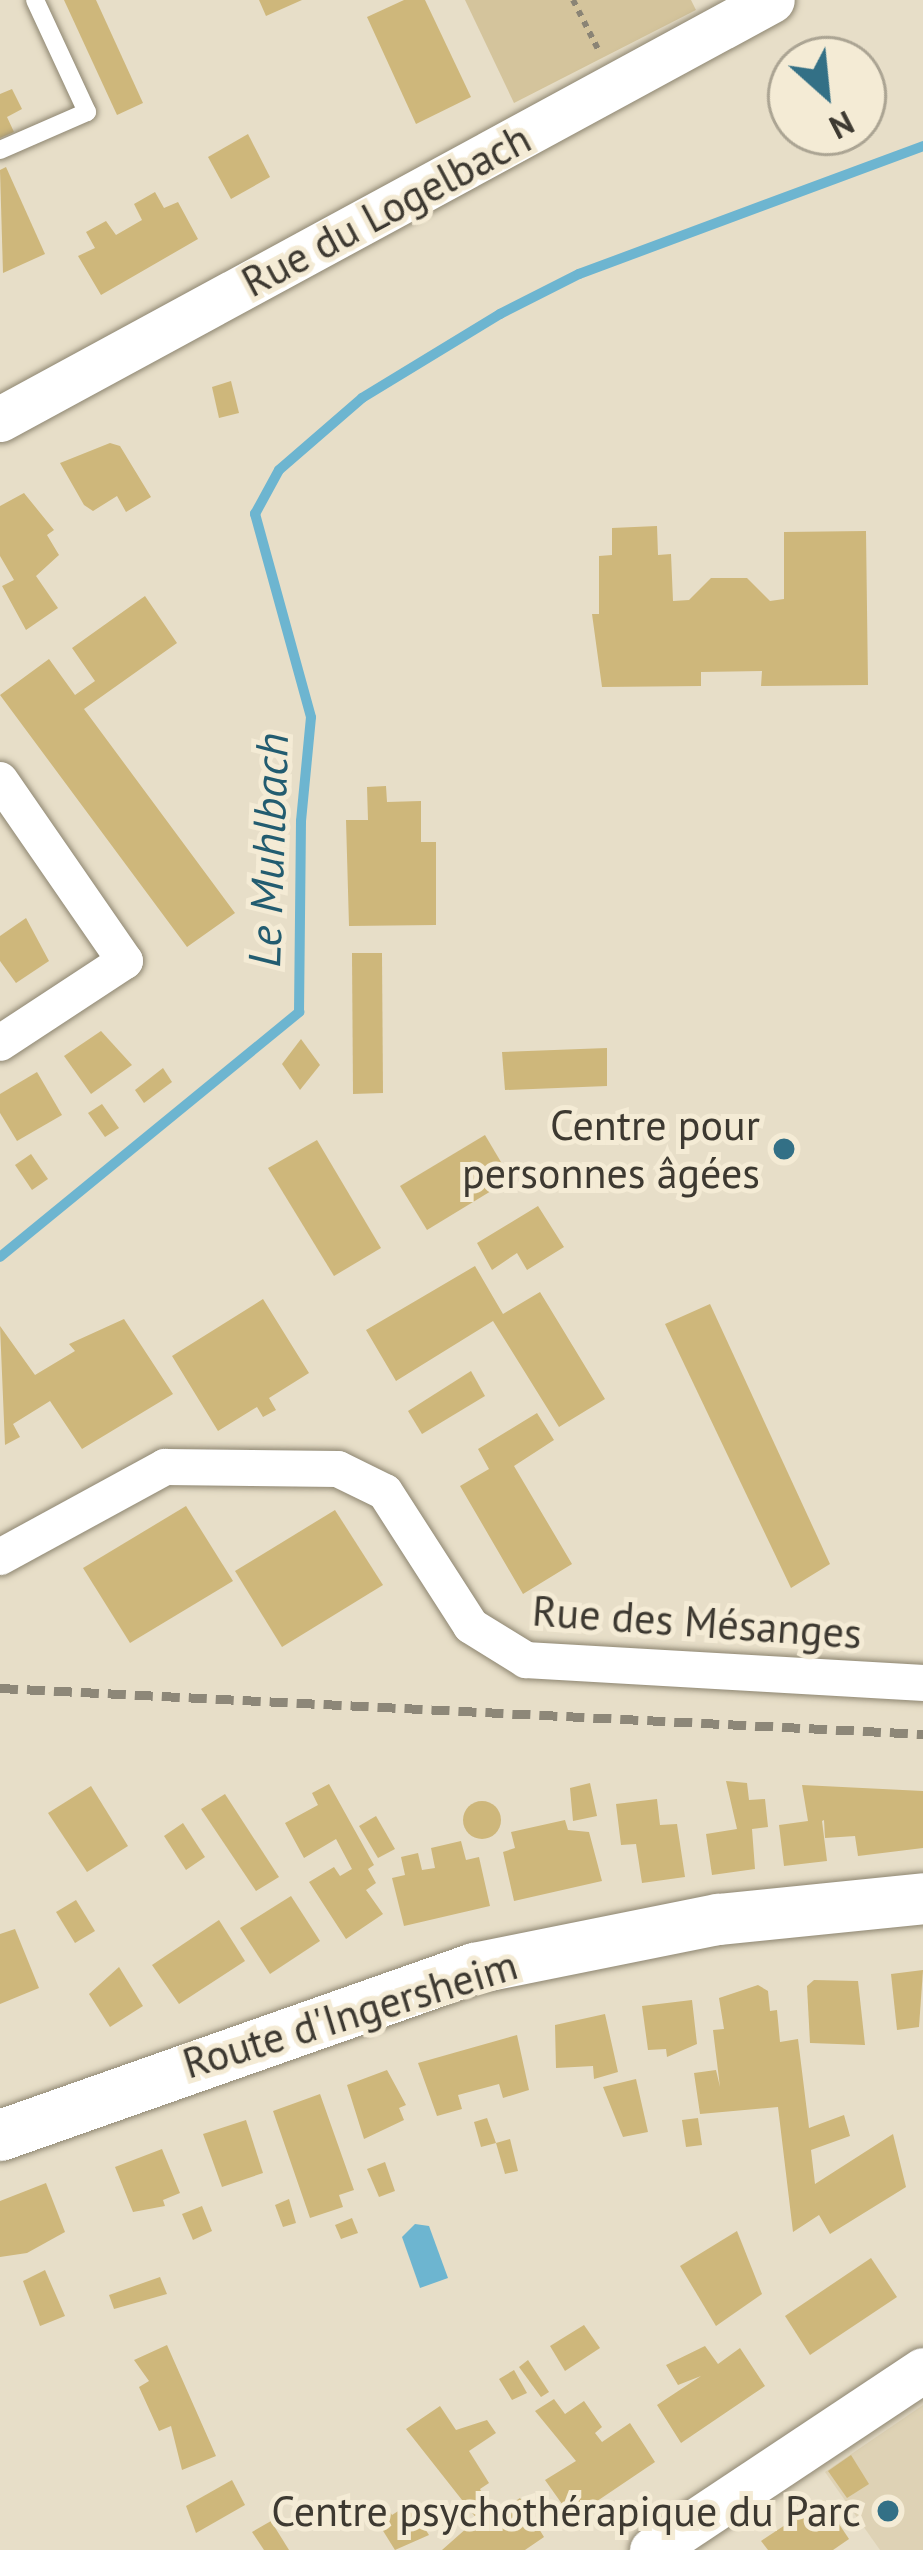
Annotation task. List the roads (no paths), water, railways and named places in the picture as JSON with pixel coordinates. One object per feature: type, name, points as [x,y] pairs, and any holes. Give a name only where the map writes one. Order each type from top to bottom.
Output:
[{"type":"main road","name":"Route d'Ingersheim","points":[[0,2135],[474,1968],[718,1919],[923,1898]]},
{"type":"street","name":"Rue du Logelbach","points":[[4,404],[616,87],[772,0]]},
{"type":"street","points":[[0,780],[125,961],[0,1043]]},
{"type":"street","name":"Rue des Mésanges","points":[[0,1557],[165,1467],[338,1469],[385,1492],[471,1626],[526,1660],[923,1684]]},
{"type":"street","points":[[652,2550],[923,2370]]},
{"type":"lane","points":[[0,150],[87,112],[35,0]]},
{"type":"water","points":[[415,2224],[429,2226],[448,2278],[420,2288],[402,2237]]},
{"type":"waterway","name":"Le Muhlbach","points":[[0,1257],[299,1012],[301,821],[311,717],[255,514],[279,470],[362,398],[500,314],[579,274],[923,146]]},
{"type":"railway","points":[[0,1688],[923,1734]]},
{"type":"place","name":"Centre pour personnes âgées","points":[[784,1149]]},
{"type":"place","name":"Centre psychothérapique du Parc","points":[[888,2511]]}]
